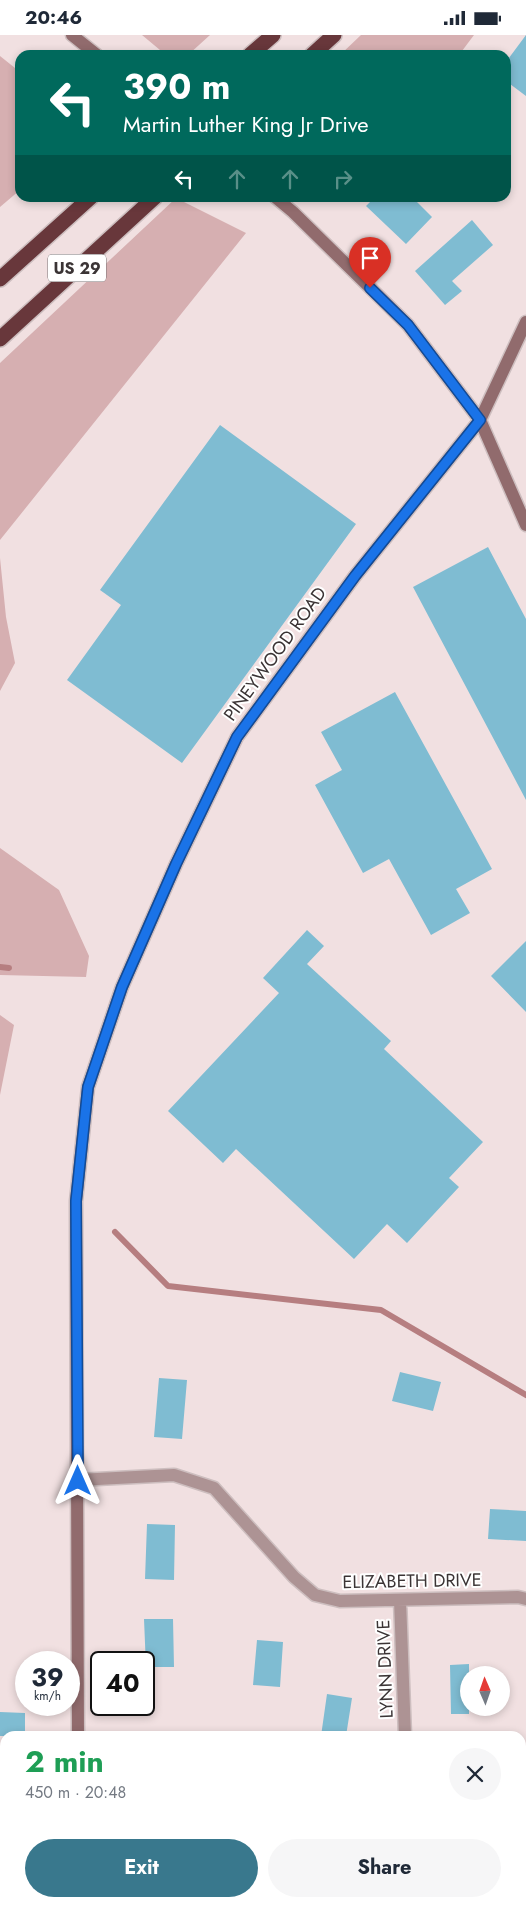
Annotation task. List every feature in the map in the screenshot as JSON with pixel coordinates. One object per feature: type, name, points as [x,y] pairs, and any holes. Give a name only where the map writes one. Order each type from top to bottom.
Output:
[{"type":"highway","points":[[256,50],[273,35]]},
{"type":"highway","points":[[318,50],[334,35]]},
{"type":"highway","name":"US 29","points":[[0,279],[85,202]]},
{"type":"highway","name":"US 29","points":[[0,339],[150,202]]},
{"type":"street","points":[[72,35],[91,50]]},
{"type":"street","points":[[280,202],[408,325],[480,420],[526,525]]},
{"type":"street","name":"PINEYWOOD ROAD","points":[[78,1731],[76,1201],[88,1087],[122,987],[176,864],[237,737],[355,576],[480,420],[526,323]]},
{"type":"street","name":"ELIZABETH DRIVE","points":[[78,1481],[174,1475],[214,1488],[246,1522],[280,1563],[315,1595],[340,1601],[518,1597],[526,1599]]},
{"type":"street","name":"LYNN DRIVE","points":[[400,1600],[405,1731]]},
{"type":"shaded area","points":[[142,35],[210,35],[194,50],[160,50]]},
{"type":"shaded area","points":[[361,35],[474,35],[463,50],[345,50]]},
{"type":"shaded area","points":[[0,56],[15,68],[15,194],[0,207]]},
{"type":"shaded area","points":[[172,202],[184,202],[246,233],[0,540],[0,363]]},
{"type":"shaded area","points":[[0,558],[6,617],[15,663],[0,691]]},
{"type":"shaded area","points":[[0,848],[59,890],[89,956],[86,977],[0,975]]},
{"type":"shaded area","points":[[0,1015],[14,1025],[0,1095]]},
{"type":"building","points":[[526,35],[526,96],[511,85],[511,55]]},
{"type":"building","points":[[370,202],[417,202],[432,217],[406,244],[366,206]]},
{"type":"building","points":[[472,220],[493,245],[452,281],[462,291],[445,305],[415,271]]},
{"type":"building","points":[[220,425],[356,524],[182,763],[67,680],[121,605],[100,590]]},
{"type":"building","points":[[488,547],[526,619],[526,800],[413,587]]},
{"type":"building","points":[[395,692],[492,869],[456,889],[470,913],[431,935],[389,859],[363,873],[315,785],[342,770],[321,732]]},
{"type":"building","points":[[307,930],[324,946],[307,964],[391,1041],[384,1049],[483,1142],[449,1178],[459,1187],[407,1243],[387,1224],[354,1259],[236,1149],[223,1163],[168,1111],[279,993],[263,978]]},
{"type":"building","points":[[526,941],[526,1012],[491,976]]},
{"type":"building","points":[[400,1372],[441,1382],[433,1411],[392,1401]]},
{"type":"building","points":[[159,1378],[187,1380],[182,1439],[154,1437]]},
{"type":"building","points":[[490,1509],[526,1511],[526,1541],[488,1539]]},
{"type":"building","points":[[147,1524],[175,1525],[174,1580],[145,1579]]},
{"type":"building","points":[[144,1619],[173,1619],[174,1667],[155,1667],[155,1651],[145,1651]]},
{"type":"building","points":[[257,1640],[283,1642],[280,1687],[253,1685]]},
{"type":"building","points":[[469,1664],[469,1666],[460,1666],[460,1714],[451,1714],[450,1665]]},
{"type":"building","points":[[327,1694],[352,1698],[347,1731],[322,1731]]},
{"type":"building","points":[[0,1712],[15,1713],[15,1716],[25,1716],[25,1731],[0,1731]]},
{"type":"waterway","points":[[0,967],[9,968]]},
{"type":"waterway","points":[[115,1232],[168,1286],[381,1310],[526,1395]]},
{"type":"route","points":[[78,1481],[76,1201],[88,1087],[122,987],[176,864],[237,737],[355,576],[480,420],[408,325],[370,288]]}]
